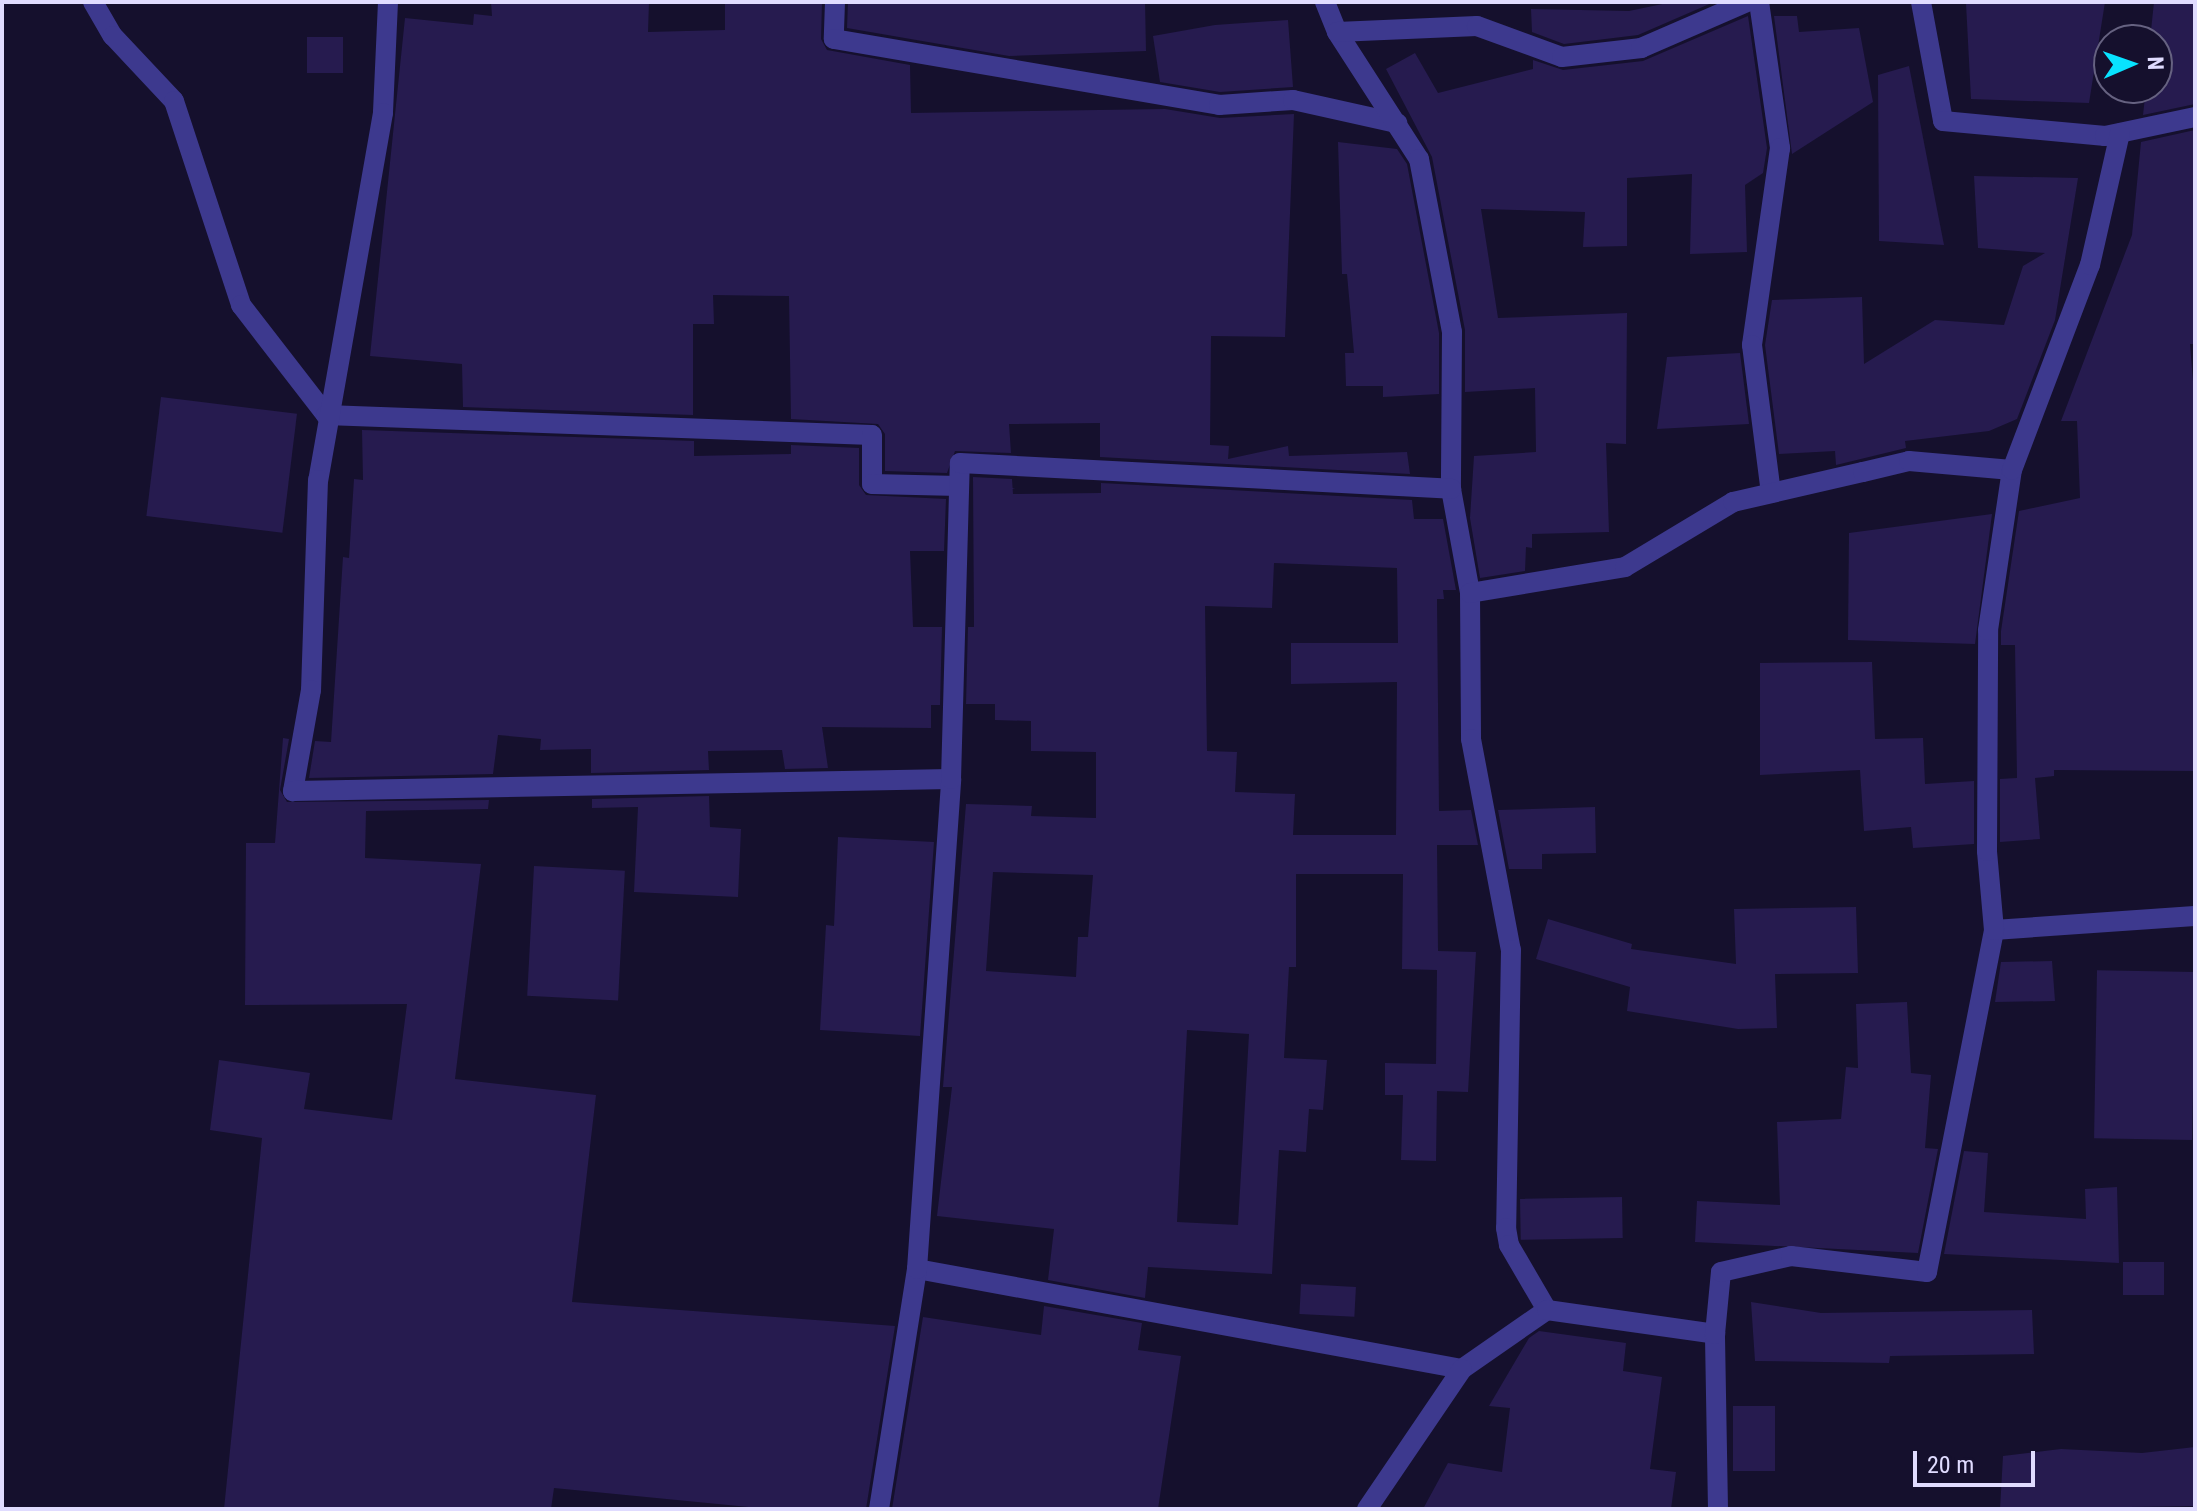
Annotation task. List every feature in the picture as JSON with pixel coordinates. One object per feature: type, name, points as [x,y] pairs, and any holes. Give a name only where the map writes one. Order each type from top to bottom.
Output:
[{"type":"street","points":[[93,2],[113,36],[174,101],[241,305],[326,415]]},
{"type":"street","points":[[388,2],[383,113],[326,415],[318,480],[311,690],[293,791],[951,779]]},
{"type":"street","points":[[835,2],[834,39],[1219,105],[1293,100],[1397,123]]},
{"type":"street","points":[[1325,2],[1337,32],[1419,159],[1452,332],[1451,489],[1470,593],[1471,739],[1511,950],[1506,1228],[1509,1245],[1547,1310]]},
{"type":"street","points":[[1337,32],[1477,26],[1562,57],[1641,48],[1747,2]]},
{"type":"street","points":[[1759,2],[1780,148],[1752,345],[1771,493]]},
{"type":"street","points":[[1921,2],[1943,121],[2105,136],[2195,117]]},
{"type":"street","points":[[1718,1509],[1715,1334],[1721,1272],[1791,1256],[1927,1272],[1994,930],[1987,851],[1988,630],[2012,470],[2090,265],[2120,133]]},
{"type":"street","points":[[326,415],[872,435],[872,484],[959,486]]},
{"type":"street","points":[[1470,593],[1625,567],[1733,502],[1909,461],[2012,470]]},
{"type":"street","points":[[879,1509],[917,1269],[951,779],[960,463],[1451,489]]},
{"type":"street","points":[[1994,930],[2195,916]]},
{"type":"street","points":[[917,1269],[1462,1369]]},
{"type":"street","points":[[1367,1509],[1462,1369],[1547,1310],[1715,1334]]},
{"type":"building","points":[[491,2],[649,2],[648,32],[725,30],[725,2],[822,2],[821,39],[827,50],[910,65],[911,113],[1165,109],[1220,118],[1294,114],[1285,337],[1211,336],[1210,445],[1229,446],[1228,459],[1288,446],[1289,456],[1407,452],[1410,474],[1100,457],[1100,423],[1009,424],[1011,453],[955,451],[947,473],[885,471],[885,434],[878,424],[791,419],[789,296],[713,295],[714,324],[693,324],[693,415],[463,407],[462,364],[370,356],[405,18],[473,25],[474,14],[492,16]]},
{"type":"building","points":[[848,2],[1145,2],[1146,51],[1009,56],[847,28]]},
{"type":"building","points":[[1672,2],[1714,2],[1638,35],[1564,44],[1532,32],[1531,9],[1629,11]]},
{"type":"building","points":[[2105,2],[2102,24],[2093,24],[2093,78],[2089,103],[1971,99],[1966,3]]},
{"type":"building","points":[[2154,2],[2195,2],[2195,104],[2143,115],[2144,104],[2173,104],[2173,24],[2152,24]]},
{"type":"building","points":[[1748,16],[1767,148],[1763,173],[1745,185],[1747,252],[1690,254],[1692,174],[1627,178],[1627,246],[1583,247],[1585,212],[1481,209],[1498,318],[1627,313],[1626,444],[1606,443],[1609,532],[1532,534],[1532,548],[1526,547],[1525,571],[1480,578],[1470,518],[1474,456],[1536,452],[1535,388],[1465,392],[1465,330],[1432,157],[1386,69],[1415,53],[1438,93],[1533,69],[1533,60],[1563,70],[1643,61]]},
{"type":"building","points":[[1774,16],[1797,16],[1799,32],[1859,28],[1873,102],[1792,154]]},
{"type":"building","points":[[1288,20],[1293,87],[1220,92],[1160,82],[1153,36],[1215,25]]},
{"type":"building","points":[[307,37],[343,37],[343,73],[307,73]]},
{"type":"building","points":[[1909,66],[1944,245],[1879,241],[1878,75]]},
{"type":"building","points":[[2195,130],[2195,344],[2190,344],[2195,406],[2195,771],[2054,770],[2054,776],[2035,778],[2040,839],[2000,842],[2000,779],[2017,778],[2015,645],[2001,645],[2001,631],[2019,511],[2080,498],[2077,421],[2061,421],[2132,235],[2141,142]]},
{"type":"building","points":[[1338,142],[1397,149],[1407,164],[1439,333],[1439,394],[1383,397],[1383,386],[1346,386],[1345,353],[1354,353],[1347,274],[1342,274]]},
{"type":"building","points":[[1974,176],[2078,178],[2055,320],[2017,419],[1989,431],[1905,441],[1906,448],[1836,465],[1835,451],[1779,454],[1765,345],[1772,300],[1862,297],[1864,364],[1935,320],[2004,325],[2023,266],[2045,253],[1978,248]]},
{"type":"building","points":[[1740,353],[1749,424],[1657,429],[1667,357]]},
{"type":"building","points":[[161,397],[297,414],[282,533],[146,516]]},
{"type":"building","points":[[362,430],[694,441],[694,456],[791,454],[791,445],[859,448],[859,485],[866,495],[946,499],[944,551],[910,551],[913,627],[942,627],[940,705],[931,705],[931,728],[822,727],[828,768],[785,769],[782,750],[708,751],[709,770],[591,773],[591,749],[540,750],[541,739],[498,735],[493,774],[309,778],[315,741],[331,742],[343,557],[349,558],[354,479],[363,480]]},
{"type":"building","points":[[973,477],[1012,479],[1013,494],[1101,493],[1101,483],[1412,500],[1414,519],[1443,519],[1456,590],[1443,590],[1444,599],[1437,599],[1439,811],[1471,810],[1478,845],[1437,845],[1438,951],[1476,952],[1468,1092],[1437,1091],[1436,1161],[1401,1160],[1403,1095],[1385,1095],[1385,1063],[1436,1064],[1437,970],[1402,969],[1403,874],[1296,874],[1296,967],[1289,967],[1284,1058],[1327,1060],[1323,1110],[1309,1109],[1306,1152],[1279,1150],[1272,1274],[1148,1267],[1145,1298],[1048,1280],[1054,1229],[937,1216],[952,1087],[943,1087],[966,804],[1032,806],[1031,816],[1096,818],[1096,752],[1031,751],[1031,721],[995,720],[995,704],[966,704],[968,627],[974,627]],"holes":[[[1274,563],[1397,568],[1398,643],[1291,643],[1291,684],[1397,682],[1396,835],[1293,835],[1295,794],[1235,792],[1237,752],[1207,751],[1205,606],[1272,608]],[[993,872],[1093,875],[1088,937],[1078,937],[1076,977],[986,971]],[[1187,1030],[1249,1034],[1238,1225],[1177,1222]]]},
{"type":"building","points":[[1992,514],[1975,644],[1848,640],[1849,533]]},
{"type":"building","points":[[1872,662],[1875,739],[1923,738],[1925,784],[1974,781],[1974,844],[1913,848],[1911,827],[1864,831],[1860,770],[1760,775],[1760,663]]},
{"type":"building","points":[[283,738],[289,739],[280,790],[287,802],[489,800],[488,809],[366,811],[365,858],[481,864],[455,1079],[596,1095],[572,1302],[895,1326],[866,1509],[768,1509],[554,1488],[551,1509],[224,1509],[262,1138],[210,1130],[219,1060],[310,1073],[304,1109],[392,1120],[407,1004],[245,1005],[246,843],[275,843]]},
{"type":"building","points":[[709,796],[710,827],[741,829],[738,897],[634,892],[638,807],[592,808],[592,799]]},
{"type":"building","points":[[1595,807],[1596,853],[1542,854],[1542,869],[1509,869],[1498,810]]},
{"type":"building","points":[[838,837],[934,842],[920,1036],[820,1030],[826,925],[834,926]]},
{"type":"building","points":[[534,866],[625,871],[618,1001],[527,996]]},
{"type":"building","points":[[1856,907],[1858,973],[1775,974],[1777,1028],[1738,1029],[1627,1011],[1630,987],[1536,959],[1548,919],[1632,944],[1631,949],[1736,964],[1734,909]]},
{"type":"building","points":[[2052,961],[2055,1001],[1995,1002],[2001,962]]},
{"type":"building","points":[[2097,970],[2195,972],[2192,1140],[2094,1138]]},
{"type":"building","points":[[1907,1002],[1911,1073],[1931,1075],[1925,1148],[1938,1149],[1918,1253],[1695,1242],[1697,1201],[1780,1205],[1777,1122],[1841,1119],[1846,1067],[1858,1068],[1856,1004]]},
{"type":"building","points":[[1964,1151],[1988,1153],[1984,1212],[2086,1219],[2085,1189],[2117,1187],[2119,1263],[1944,1254]]},
{"type":"building","points":[[1622,1197],[1623,1238],[1521,1240],[1520,1199]]},
{"type":"building","points":[[2123,1262],[2164,1262],[2164,1295],[2123,1295]]},
{"type":"building","points":[[1301,1284],[1356,1287],[1354,1317],[1299,1314]]},
{"type":"building","points":[[1751,1302],[1821,1313],[2032,1310],[2034,1354],[1890,1356],[1889,1363],[1755,1361]]},
{"type":"building","points":[[1044,1306],[1142,1323],[1138,1350],[1181,1356],[1158,1509],[892,1509],[923,1317],[1041,1335]]},
{"type":"building","points":[[1539,1331],[1626,1343],[1623,1371],[1662,1377],[1650,1469],[1676,1472],[1671,1509],[1423,1509],[1448,1463],[1502,1472],[1510,1408],[1489,1406],[1529,1338]]},
{"type":"building","points":[[1733,1406],[1775,1406],[1775,1471],[1733,1471]]},
{"type":"building","points":[[2195,1447],[2195,1506],[2000,1509],[2003,1456],[2061,1449],[2142,1453]]}]
